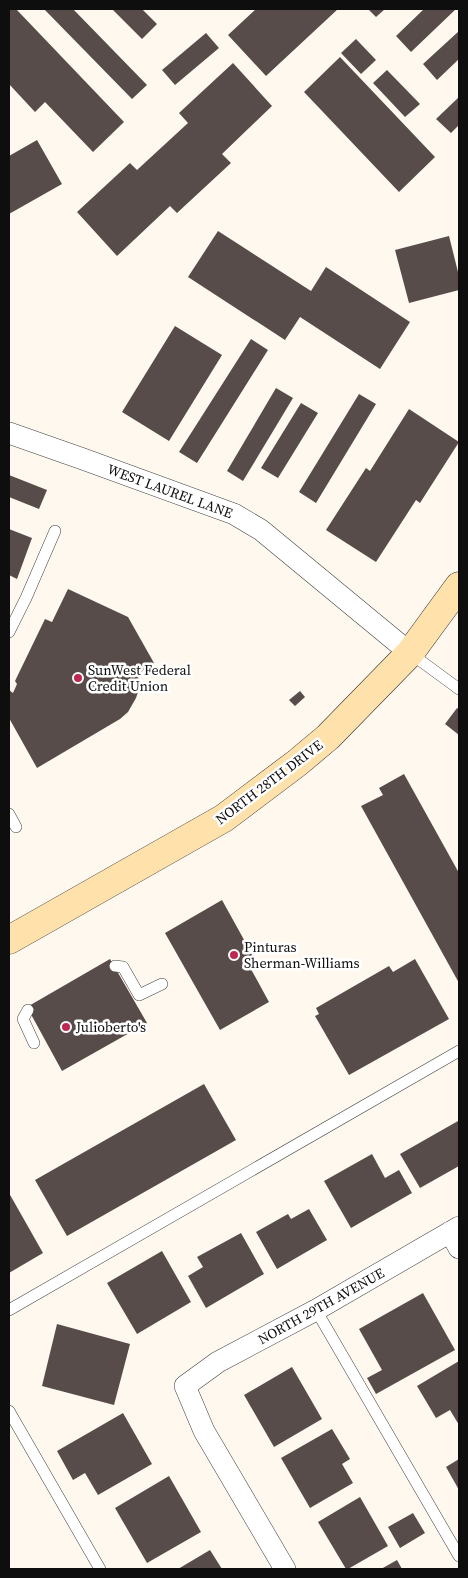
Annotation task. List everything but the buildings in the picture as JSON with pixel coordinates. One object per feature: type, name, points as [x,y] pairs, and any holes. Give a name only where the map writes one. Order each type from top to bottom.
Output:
[{"type":"street","name":"WEST LAUREL LANE","points":[[9,433],[234,514],[262,530],[410,653]]},
{"type":"street","name":"NORTH 28TH DRIVE","points":[[9,940],[224,818],[290,769],[328,737],[410,653],[459,586]]},
{"type":"street","name":"NORTH 29TH AVENUE","points":[[285,1569],[204,1431],[185,1386],[218,1362],[456,1235]]},
{"type":"lane","points":[[9,632],[55,531]]},
{"type":"lane","points":[[410,653],[459,689]]},
{"type":"lane","points":[[9,814],[16,827]]},
{"type":"lane","points":[[115,966],[123,967],[139,996],[162,984]]},
{"type":"lane","points":[[28,1010],[23,1019],[34,1043]]},
{"type":"lane","points":[[9,1310],[459,1051]]},
{"type":"lane","points":[[316,1310],[459,1556]]},
{"type":"lane","points":[[9,1411],[100,1569]]},
{"type":"place","name":"SunWest Federal Credit Union","points":[[78,678]]},
{"type":"place","name":"Pinturas Sherman-Williams","points":[[234,955]]},
{"type":"place","name":"Julioberto's","points":[[66,1027]]}]
